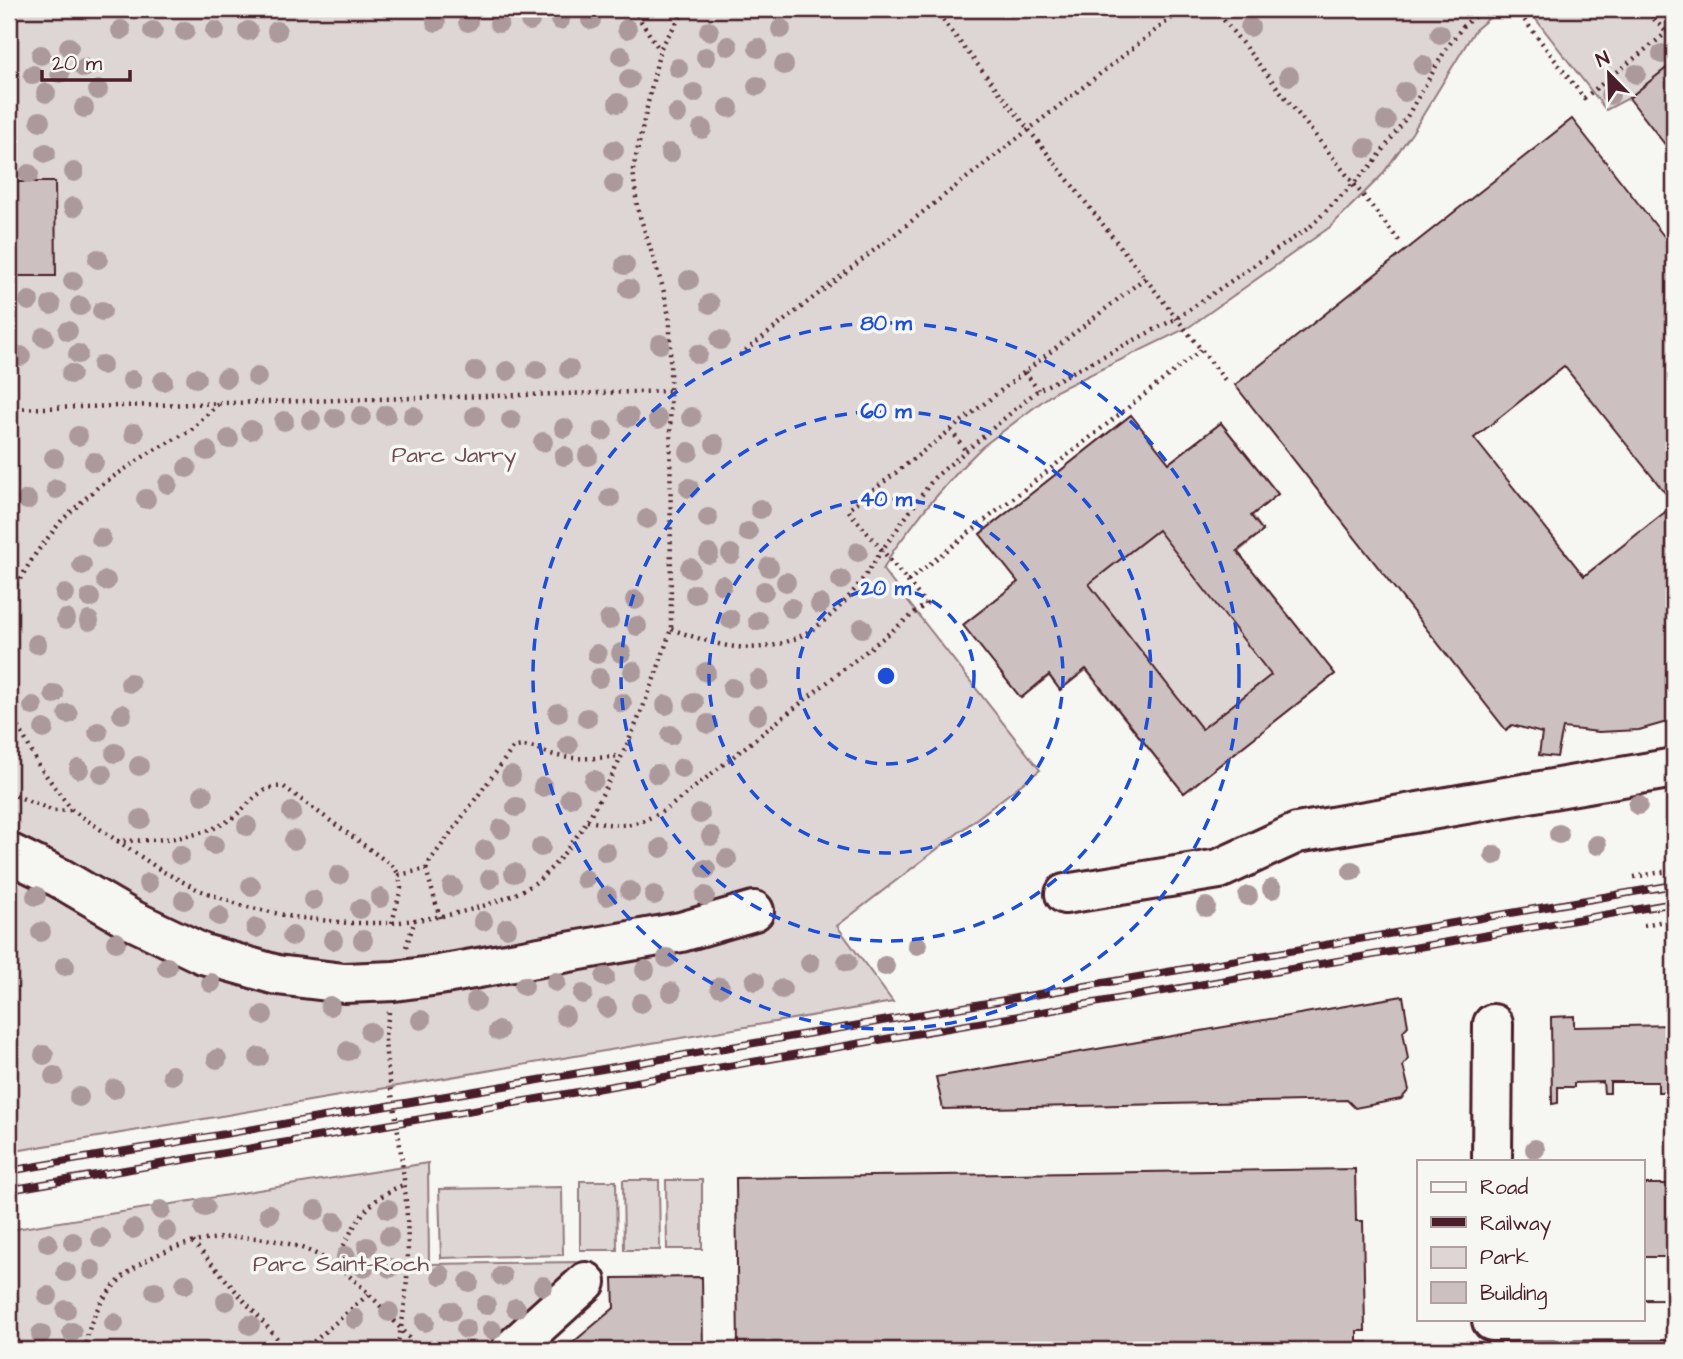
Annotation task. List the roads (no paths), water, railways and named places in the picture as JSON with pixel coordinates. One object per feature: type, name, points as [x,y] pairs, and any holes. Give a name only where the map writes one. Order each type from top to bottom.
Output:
[{"type":"street","points":[[1065,894],[1219,869],[1297,833],[1674,768]]},
{"type":"street","points":[[9,853],[60,878],[130,919],[203,954],[277,975],[312,980],[370,983],[394,981],[681,932],[754,911]]},
{"type":"street","points":[[1492,1160],[1493,1024]]},
{"type":"street","points":[[511,1350],[586,1282]]},
{"type":"street","points":[[1493,1330],[1674,1320]]},
{"type":"railway","points":[[9,1171],[1674,885]]},
{"type":"railway","points":[[9,1190],[1674,903]]},
{"type":"park label","name":"Parc Jarry","points":[[454,455]]},
{"type":"park label","name":"Parc Saint-Roch","points":[[341,1264]]}]
